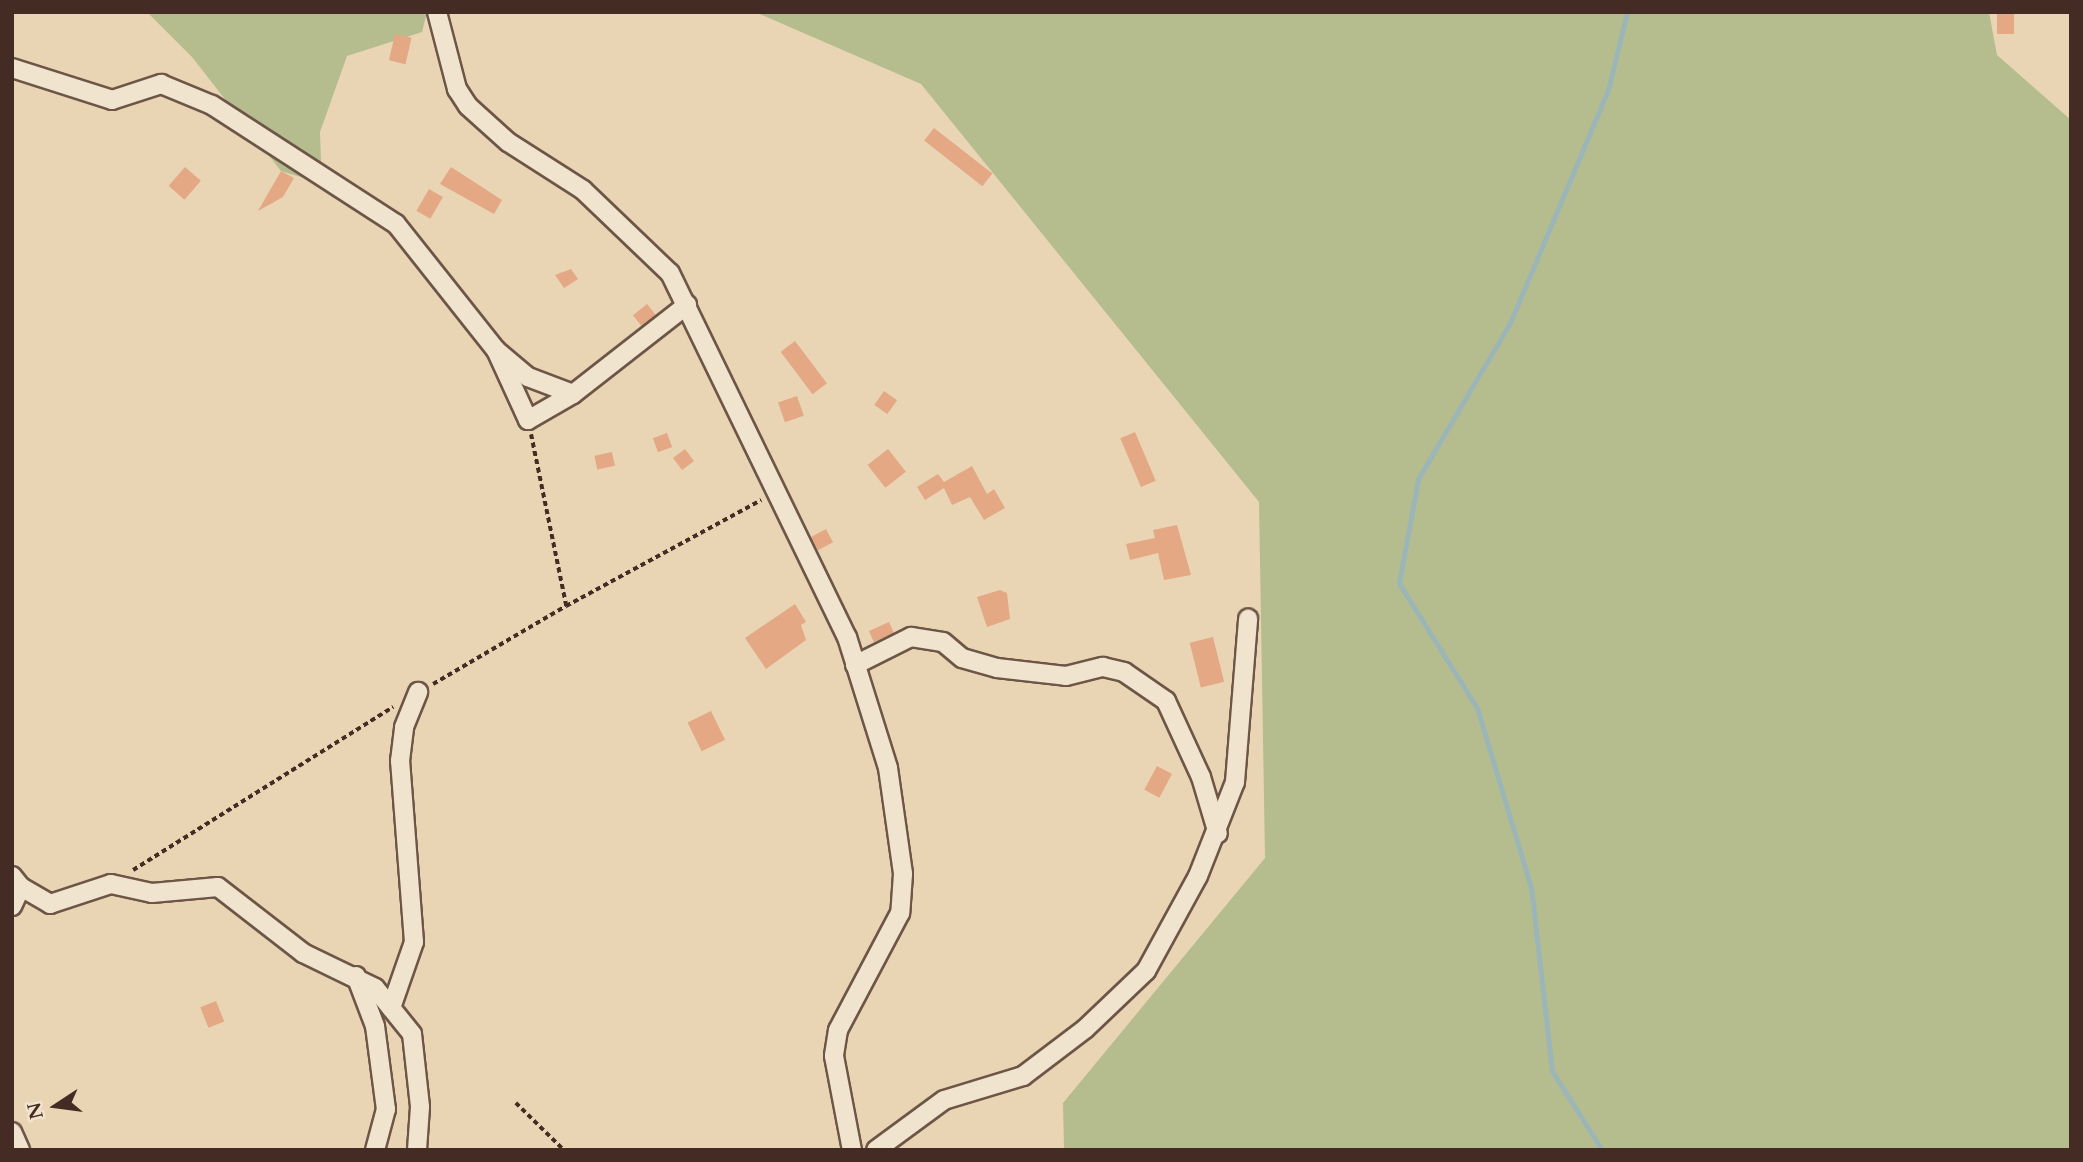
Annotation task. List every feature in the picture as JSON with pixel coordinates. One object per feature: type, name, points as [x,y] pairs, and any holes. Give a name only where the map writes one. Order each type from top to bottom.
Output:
[{"type":"street","points":[[437,12],[457,89],[468,106],[646,245],[687,305],[746,421],[774,494],[829,590],[888,768],[903,874],[900,913],[838,1030],[834,1056],[852,1150]]},
{"type":"street","points":[[12,68],[112,100],[161,84],[212,106],[396,224],[496,350],[528,377],[573,394]]},
{"type":"street","points":[[496,350],[528,420],[573,394],[687,305]]},
{"type":"street","points":[[876,1150],[944,1100],[1023,1076],[1122,995],[1146,971],[1218,834],[1236,771],[1248,620]]},
{"type":"street","points":[[855,665],[911,637],[943,642],[962,658],[997,668],[1066,676],[1103,667],[1124,672],[1166,701],[1201,777],[1218,834]]},
{"type":"street","points":[[391,1008],[414,942],[400,761],[404,727],[418,692]]},
{"type":"street","points":[[12,906],[16,882],[50,904],[111,884],[152,893],[218,887],[303,953],[356,976],[391,1008],[412,1034],[420,1107],[417,1150]]},
{"type":"street","points":[[356,976],[375,1026],[386,1109],[375,1150]]},
{"type":"street","points":[[12,1132],[20,1150]]},
{"type":"path","points":[[528,420],[566,606]]},
{"type":"path","points":[[111,884],[418,692],[566,606],[774,494]]},
{"type":"path","points":[[516,1103],[564,1150]]},
{"type":"green space","points":[[147,12],[427,12],[422,32],[347,56],[320,132],[321,161],[307,179],[281,171],[192,57]]},
{"type":"green space","points":[[755,12],[1989,12],[1997,55],[2071,120],[2071,1150],[1064,1150],[1063,1103],[1265,858],[1259,502],[921,84]]},
{"type":"building","points":[[1997,12],[2014,12],[2014,34],[1997,34]]},
{"type":"building","points":[[395,34],[412,38],[405,64],[389,60]]},
{"type":"building","points":[[934,128],[992,174],[982,186],[924,141]]},
{"type":"building","points":[[185,167],[201,181],[184,200],[169,186]]},
{"type":"building","points":[[451,167],[502,200],[494,214],[440,184]]},
{"type":"building","points":[[281,171],[294,178],[283,197],[258,211]]},
{"type":"building","points":[[429,189],[443,197],[430,219],[416,211]]},
{"type":"building","points":[[571,269],[578,279],[564,288],[555,275]]},
{"type":"building","points":[[647,304],[656,315],[642,326],[633,315]]},
{"type":"building","points":[[795,341],[827,383],[813,394],[781,352]]},
{"type":"building","points":[[884,391],[897,400],[887,414],[874,405]]},
{"type":"building","points":[[797,396],[804,416],[785,422],[778,403]]},
{"type":"building","points":[[1135,432],[1156,481],[1141,487],[1120,438]]},
{"type":"building","points":[[667,433],[672,447],[658,452],[653,438]]},
{"type":"building","points":[[685,449],[694,461],[682,470],[673,458]]},
{"type":"building","points":[[888,449],[906,472],[885,488],[868,465]]},
{"type":"building","points":[[612,452],[615,466],[597,469],[594,456]]},
{"type":"building","points":[[972,466],[987,494],[994,489],[1005,508],[984,520],[970,497],[952,505],[944,488],[925,500],[917,487],[938,474],[944,482]]},
{"type":"building","points":[[1177,525],[1191,575],[1164,580],[1158,553],[1130,560],[1126,544],[1155,538],[1153,530]]},
{"type":"building","points":[[826,529],[833,542],[818,550],[811,537]]},
{"type":"building","points":[[1000,590],[1007,593],[1010,619],[987,627],[977,597]]},
{"type":"building","points":[[795,604],[806,622],[801,625],[806,640],[766,669],[745,638]]},
{"type":"building","points":[[889,622],[894,633],[874,642],[869,631]]},
{"type":"building","points":[[1213,637],[1224,682],[1201,687],[1190,643]]},
{"type":"building","points":[[711,711],[725,740],[702,751],[688,722]]},
{"type":"building","points":[[1157,766],[1172,774],[1159,798],[1144,790]]},
{"type":"building","points":[[216,1001],[224,1021],[208,1028],[200,1007]]},
{"type":"waterway","points":[[1602,1150],[1552,1071],[1531,888],[1477,708],[1399,583],[1418,479],[1510,323],[1608,90],[1627,12]]}]
